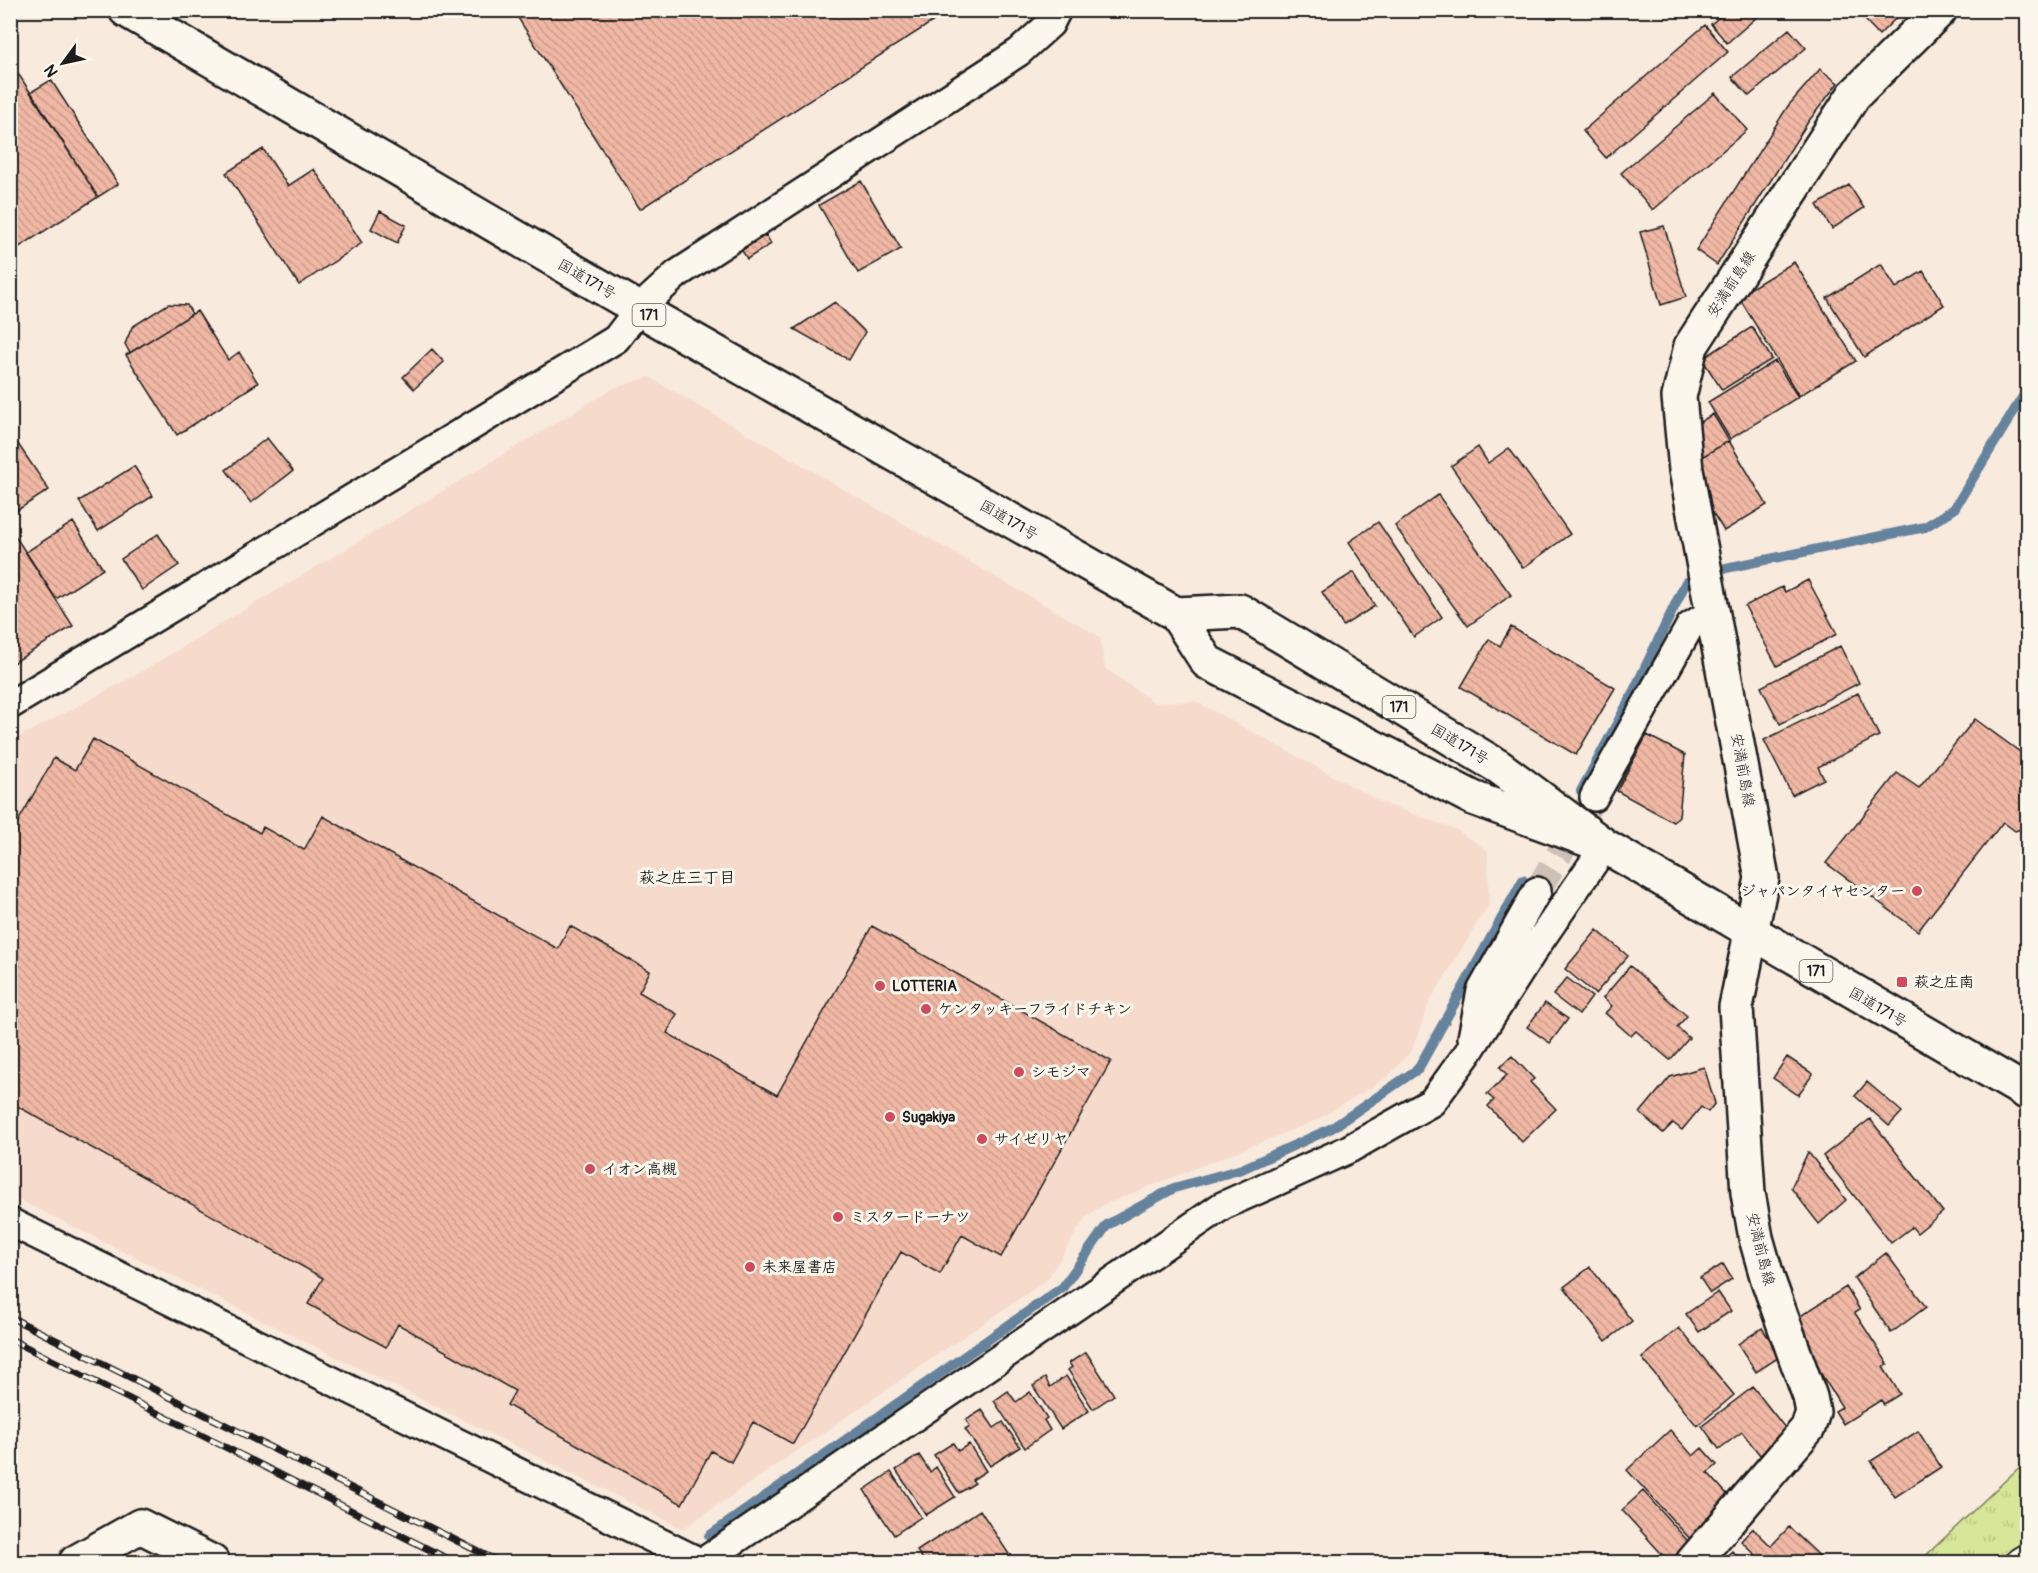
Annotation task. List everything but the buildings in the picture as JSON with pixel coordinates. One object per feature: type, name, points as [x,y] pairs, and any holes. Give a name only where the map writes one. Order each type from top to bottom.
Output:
[{"type":"main road","name":"国道171号","points":[[126,10],[639,309],[1176,614],[1207,662],[1473,798],[1605,846]]},
{"type":"main road","name":"安満前島線","points":[[1693,1563],[1808,1428],[1813,1412],[1810,1397],[1768,1280],[1756,1238],[1749,1193],[1736,1007],[1762,878],[1686,470],[1679,397],[1691,346],[1854,95],[1940,10]]},
{"type":"main road","name":"国道171号","points":[[1176,614],[1240,611],[1499,767],[1605,846],[1752,934],[2028,1093]]},
{"type":"main road","points":[[76,1563],[140,1526],[212,1563]]},
{"type":"street","points":[[10,705],[616,339],[639,309],[677,274],[1019,52],[1050,24],[1057,10]]},
{"type":"street","points":[[1594,797],[1690,626],[1714,611]]},
{"type":"street","points":[[10,1222],[701,1563],[1222,1206],[1349,1149],[1432,1102],[1468,1053],[1537,945],[1605,846]]},
{"type":"street","points":[[1468,1053],[1481,991],[1537,891]]},
{"type":"street","points":[[2020,1563],[2028,1557]]},
{"type":"shaded area","points":[[649,377],[1100,637],[1105,668],[1155,703],[1195,701],[1381,802],[1457,830],[1488,851],[1489,904],[1430,1001],[1412,1050],[1388,1077],[1317,1120],[1103,1205],[1086,1217],[1047,1280],[683,1529],[11,1196],[10,742],[134,676],[614,388]]},
{"type":"green space","points":[[2027,1460],[2027,1547],[2007,1562],[1919,1562]]},
{"type":"waterway","points":[[1726,568],[1925,527],[1954,509],[2028,388]]},
{"type":"waterway","points":[[1581,791],[1630,699],[1686,582]]},
{"type":"waterway","points":[[709,1536],[1063,1287],[1107,1225],[1174,1188],[1242,1169],[1332,1128],[1418,1069],[1523,880]]},
{"type":"tunnel","points":[[1537,891],[1594,797]]},
{"type":"railway","points":[[10,1317],[499,1562]]},
{"type":"railway","points":[[10,1339],[454,1562]]},
{"type":"place","name":"ジャパンタイヤセンター","points":[[1917,891]]},
{"type":"place","name":"萩之庄南","points":[[1902,982]]},
{"type":"place","name":"LOTTERIA","points":[[880,986]]},
{"type":"place","name":"ケンタッキーフライドチキン","points":[[926,1009]]},
{"type":"place","name":"シモジマ","points":[[1019,1072]]},
{"type":"place","name":"Sugakiya","points":[[890,1117]]},
{"type":"place","name":"サイゼリヤ","points":[[982,1139]]},
{"type":"place","name":"イオン高槻","points":[[590,1169]]},
{"type":"place","name":"ミスタードーナツ","points":[[838,1217]]},
{"type":"place","name":"未来屋書店","points":[[750,1267]]},
{"type":"district","name":"萩之庄三丁目","points":[[687,877]]}]
